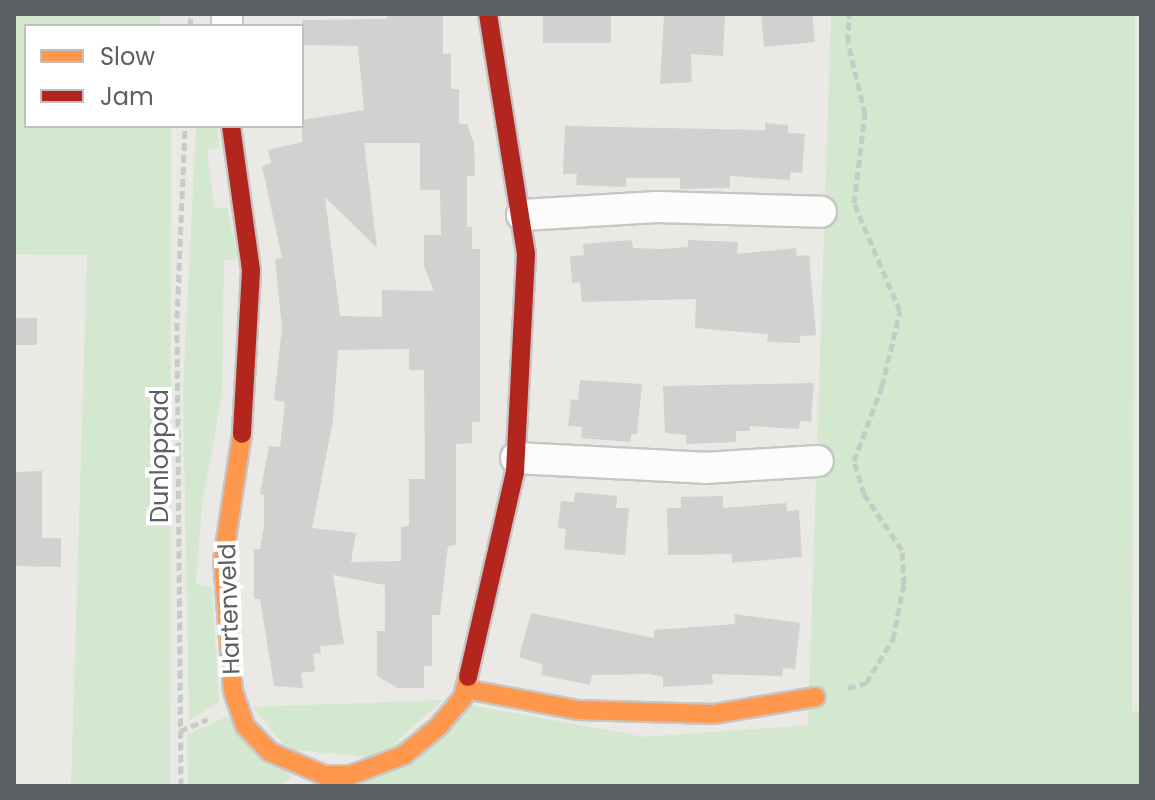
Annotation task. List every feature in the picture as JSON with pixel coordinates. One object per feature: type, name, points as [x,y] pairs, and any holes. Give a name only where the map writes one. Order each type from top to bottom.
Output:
[{"type":"street","name":"Hartenveld","points":[[231,128],[251,271],[246,405],[223,559],[233,691],[245,726],[270,752],[324,775],[351,775],[378,768],[413,749],[452,712],[465,689],[516,458],[525,299],[522,215],[488,14]]},
{"type":"street","points":[[522,215],[657,207],[821,212]]},
{"type":"street","points":[[516,458],[704,468],[818,461]]},
{"type":"street","points":[[465,689],[577,710],[714,714],[816,697]]},
{"type":"path","points":[[816,697],[866,683],[893,639],[904,584],[902,550],[864,494],[854,461],[882,386],[900,311],[854,203],[865,114],[848,42],[849,14]]},
{"type":"path","name":"Dunloppad","points":[[181,786],[177,318],[185,128]]},
{"type":"green space","points":[[14,14],[160,14],[160,24],[24,24],[24,128],[171,128],[170,786],[71,786],[87,255],[14,254]]},
{"type":"green space","points":[[831,14],[1135,14],[1132,711],[1141,711],[1141,786],[313,786],[470,705],[645,737],[808,725]]},
{"type":"green space","points":[[196,128],[217,128],[219,149],[207,149],[215,209],[227,207],[238,259],[224,261],[222,395],[202,505],[196,583],[212,587],[219,702],[189,721],[183,389]]},
{"type":"green space","points":[[443,700],[378,758],[287,749],[253,707]]},
{"type":"green space","points":[[228,716],[292,778],[278,786],[188,786],[187,735]]},
{"type":"building","points":[[387,14],[443,14],[443,54],[451,54],[451,89],[459,89],[459,124],[467,124],[474,143],[475,176],[467,176],[467,227],[472,227],[472,249],[480,249],[480,422],[472,422],[472,443],[456,444],[456,545],[448,546],[440,615],[432,615],[432,666],[424,666],[424,688],[398,688],[377,676],[377,631],[385,631],[385,585],[333,575],[344,644],[320,646],[321,653],[313,654],[315,671],[301,673],[303,688],[274,686],[260,599],[254,599],[254,549],[260,549],[264,526],[264,495],[260,494],[269,446],[280,447],[285,402],[274,400],[282,327],[275,259],[282,258],[262,166],[271,163],[268,150],[302,142],[304,120],[364,110],[358,46],[304,45],[302,20],[387,19]],"holes":[[[364,143],[420,143],[420,190],[440,190],[441,235],[424,235],[424,266],[434,291],[382,290],[382,317],[340,316],[325,197],[377,248]],[[409,349],[409,370],[424,370],[425,479],[409,479],[409,526],[401,527],[401,561],[351,562],[356,533],[312,528],[333,421],[338,350]]]},
{"type":"building","points":[[543,14],[611,14],[611,43],[543,43]]},
{"type":"building","points":[[664,14],[725,14],[723,56],[691,54],[692,82],[660,84]]},
{"type":"building","points":[[761,14],[812,14],[815,42],[764,47]]},
{"type":"building","points":[[765,123],[788,125],[788,133],[805,134],[802,173],[790,172],[790,180],[730,176],[730,188],[680,189],[680,178],[626,178],[626,187],[576,185],[577,174],[563,174],[565,126],[765,130]]},
{"type":"building","points":[[632,240],[633,248],[661,249],[688,247],[688,240],[738,242],[737,254],[796,248],[797,256],[809,255],[816,335],[800,336],[800,343],[767,342],[768,334],[695,328],[696,299],[582,302],[580,282],[572,283],[570,256],[584,255],[583,244]]},
{"type":"building","points":[[14,318],[37,318],[37,345],[14,345]]},
{"type":"building","points":[[580,380],[642,384],[637,434],[631,434],[631,442],[581,438],[582,427],[568,426],[571,399],[578,400]]},
{"type":"building","points":[[814,383],[811,422],[800,421],[799,429],[750,426],[750,431],[736,431],[736,442],[686,444],[686,435],[665,433],[663,386]]},
{"type":"building","points":[[42,471],[42,538],[61,538],[61,567],[14,566],[14,472]]},
{"type":"building","points":[[575,492],[617,496],[616,508],[629,508],[625,555],[564,549],[566,529],[558,528],[561,501],[574,502]]},
{"type":"building","points":[[723,496],[723,508],[786,503],[787,511],[799,510],[802,557],[732,563],[732,554],[668,555],[667,508],[681,508],[681,497]]},
{"type":"building","points":[[531,613],[654,638],[654,630],[735,624],[734,614],[800,623],[795,669],[783,668],[782,676],[712,674],[713,684],[663,687],[663,677],[649,674],[592,675],[590,685],[541,675],[543,665],[519,657]]},
{"type":"traffic: slow","points":[[242,434],[223,559],[233,691],[245,726],[270,752],[324,775],[351,775],[404,755],[439,726],[463,697],[468,677]]},
{"type":"traffic: slow","points":[[465,689],[577,710],[714,714],[816,697]]},
{"type":"traffic: jam","points":[[468,677],[515,472],[526,254],[488,14]]},
{"type":"traffic: jam","points":[[231,128],[251,271],[242,434]]}]
